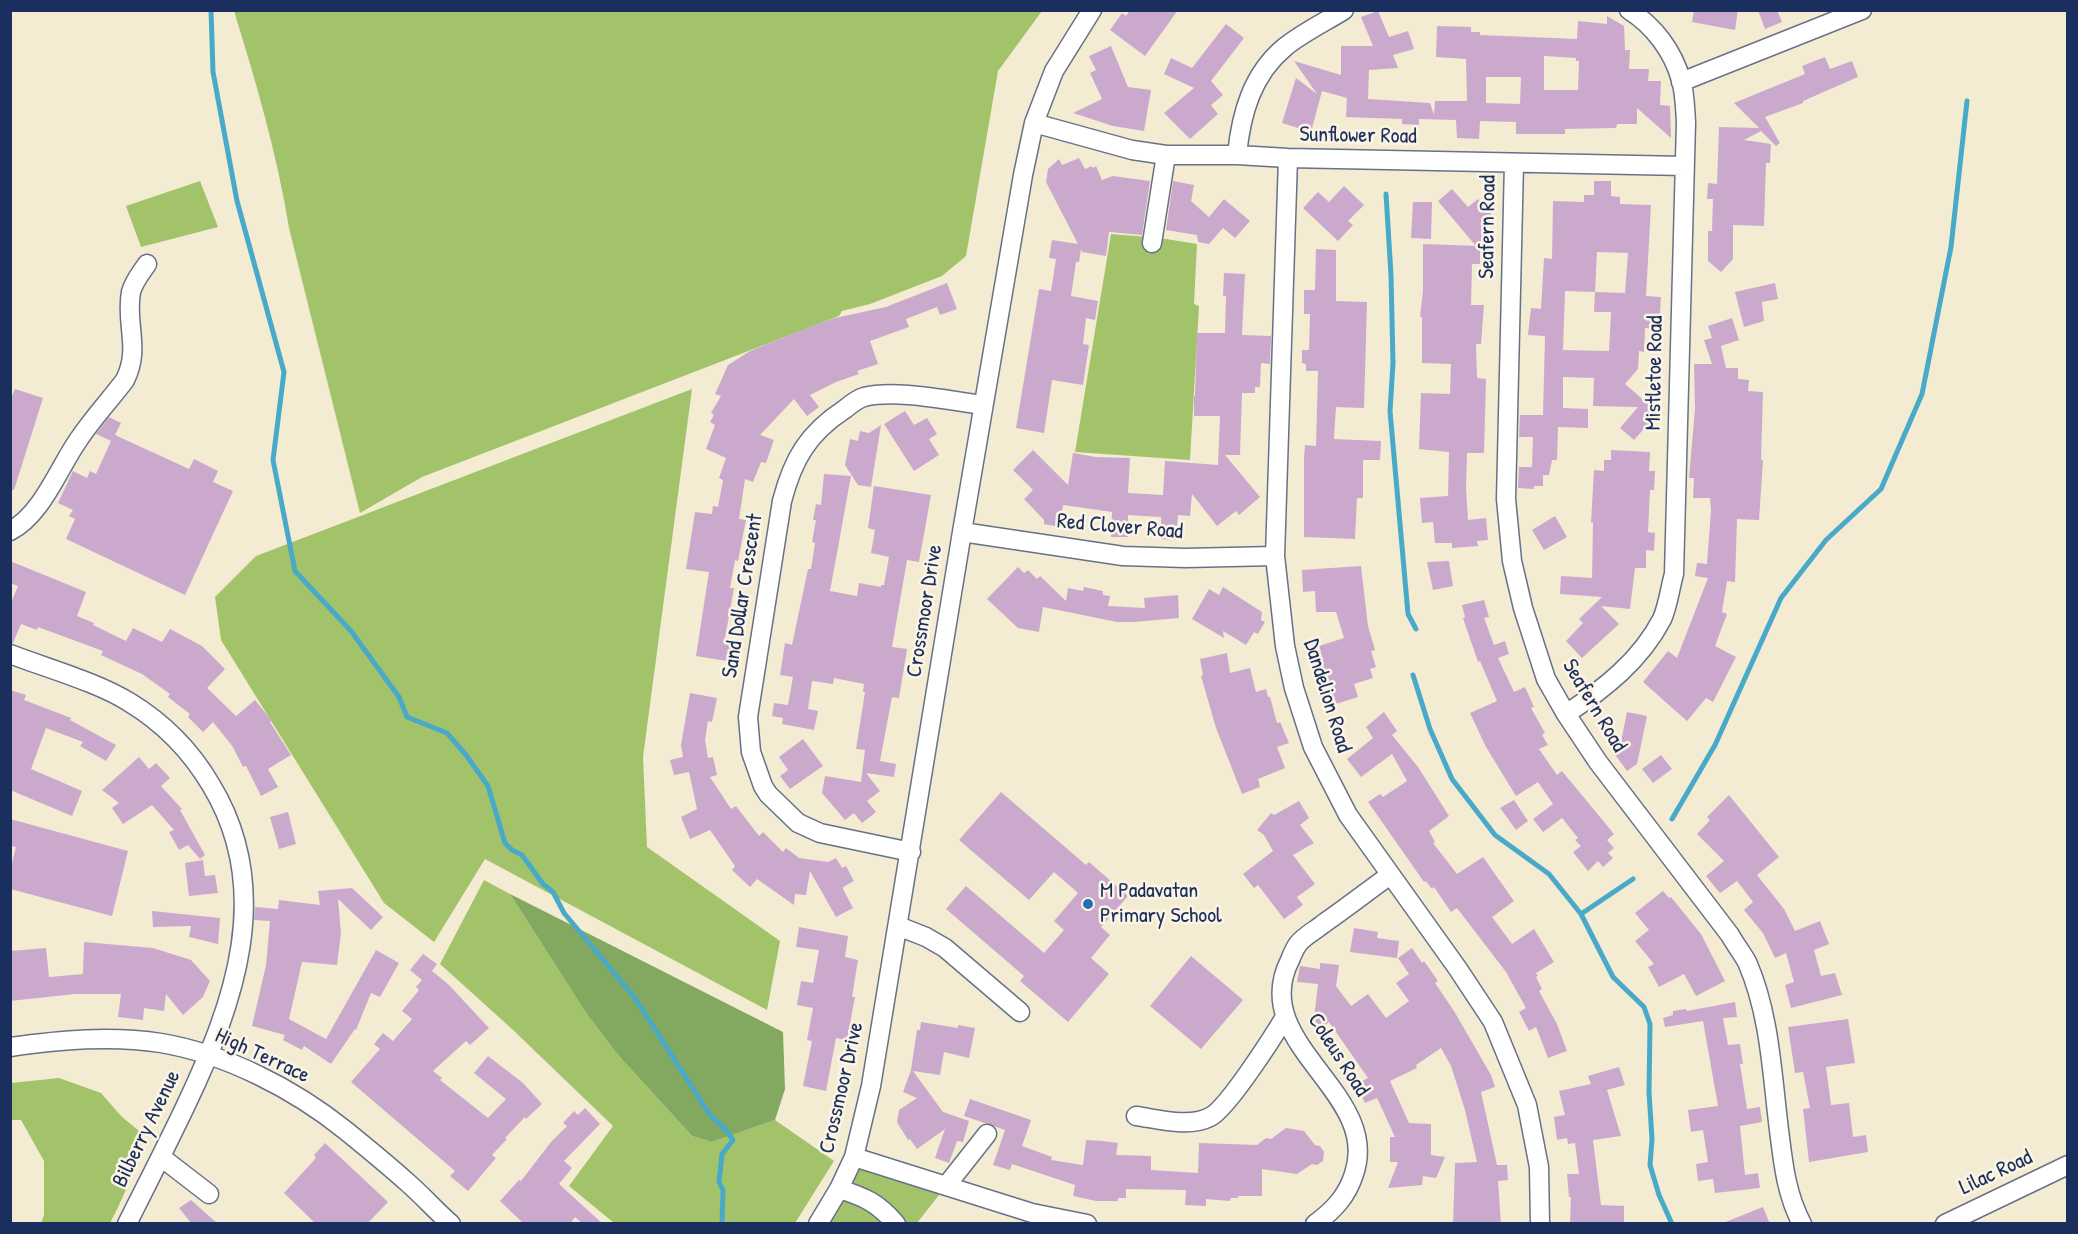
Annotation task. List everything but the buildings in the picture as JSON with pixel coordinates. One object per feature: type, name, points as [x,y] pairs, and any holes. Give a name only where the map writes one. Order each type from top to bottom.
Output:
[{"type":"street","name":"Crossmoor Drive","points":[[818,1224],[839,1189],[854,1157],[871,1086],[983,405],[1034,123],[1054,70],[1092,10]]},
{"type":"street","points":[[1237,155],[1246,105],[1256,82],[1268,63],[1286,46],[1344,10]]},
{"type":"street","name":"Mistletoe Road","points":[[1566,714],[1599,692],[1635,659],[1662,618],[1674,574],[1686,122],[1682,81],[1668,50],[1657,33],[1629,10]]},
{"type":"street","points":[[1682,81],[1863,10]]},
{"type":"street","name":"Sunflower Road","points":[[1034,123],[1132,150],[1166,155],[1684,166]]},
{"type":"street","points":[[1152,243],[1166,155]]},
{"type":"street","name":"Dandelion Road","points":[[1288,158],[1275,556],[1285,646],[1294,688],[1313,747],[1348,815],[1493,1022],[1527,1104],[1539,1167],[1540,1224]]},
{"type":"street","name":"Seafern Road","points":[[1514,163],[1506,499],[1512,561],[1523,608],[1546,679],[1566,714],[1598,762],[1730,934],[1746,960],[1757,989],[1766,1026],[1785,1176],[1794,1209],[1802,1224]]},
{"type":"street","points":[[10,531],[27,520],[40,504],[69,453],[96,415],[115,394],[130,369],[133,353],[131,294],[138,277],[147,264]]},
{"type":"street","name":"Sand Dollar Crescent","points":[[911,852],[820,833],[798,823],[768,794],[763,786],[751,752],[748,717],[782,501],[789,475],[808,440],[834,416],[861,397],[904,396],[983,405]]},
{"type":"street","name":"Red Clover Road","points":[[962,532],[1123,556],[1185,558],[1275,556]]},
{"type":"street","name":"Bilberry Avenue","points":[[10,654],[104,690],[148,714],[168,731],[204,773],[221,801],[235,837],[245,913],[237,971],[209,1056],[127,1224]]},
{"type":"street","name":"Coleus Road","points":[[1316,1224],[1340,1202],[1349,1188],[1358,1163],[1359,1145],[1352,1121],[1307,1056],[1285,1017],[1281,997],[1282,978],[1299,942],[1390,875]]},
{"type":"street","points":[[898,926],[926,937],[945,948],[1020,1012]]},
{"type":"street","points":[[1136,1116],[1185,1122],[1209,1118],[1223,1106],[1285,1017]]},
{"type":"street","name":"High Terrace","points":[[10,1047],[44,1042],[105,1039],[161,1043],[209,1056],[254,1074],[285,1089],[343,1129],[409,1183],[441,1220]]},
{"type":"street","points":[[946,1186],[987,1134]]},
{"type":"street","points":[[161,1157],[209,1194]]},
{"type":"street","points":[[854,1157],[946,1186],[1030,1218],[1087,1224]]},
{"type":"street","name":"Lilac Road","points":[[1945,1224],[2067,1165]]},
{"type":"street","points":[[839,1189],[873,1201],[896,1224]]},
{"type":"green space","points":[[234,10],[1042,11],[998,71],[966,256],[942,276],[870,304],[842,311],[839,316],[422,477],[360,513],[289,228],[272,146]]},
{"type":"green space","points":[[200,181],[218,227],[141,247],[126,206]]},
{"type":"green space","points":[[1111,234],[1197,244],[1194,304],[1199,306],[1190,460],[1075,452]]},
{"type":"green space","points":[[692,389],[643,757],[647,847],[780,941],[767,1010],[485,859],[434,942],[384,903],[221,640],[215,597],[256,556]]},
{"type":"green space","points":[[484,880],[510,894],[586,1013],[618,1055],[692,1136],[712,1142],[775,1120],[834,1161],[795,1223],[614,1223],[569,1186],[613,1126],[440,964]]},
{"type":"green space","points":[[510,894],[783,1032],[785,1089],[775,1120],[712,1142],[692,1136],[618,1055],[586,1013]]},
{"type":"green space","points":[[59,1078],[101,1093],[122,1117],[143,1134],[130,1180],[110,1223],[41,1223],[44,1215],[44,1161],[21,1120],[11,1120],[11,1083]]},
{"type":"green space","points":[[854,1157],[946,1186],[917,1223],[815,1224]]},
{"type":"waterway","points":[[211,10],[213,72],[237,201],[284,372],[273,460],[295,571],[351,631],[399,697],[407,717],[447,733],[466,755],[488,786],[505,843],[522,855],[543,884],[553,892],[564,913],[635,998],[710,1115],[733,1140],[722,1154],[719,1182],[723,1190],[722,1224]]},
{"type":"waterway","points":[[1672,819],[1715,745],[1781,598],[1826,540],[1881,489],[1922,394],[1951,247],[1967,101]]},
{"type":"waterway","points":[[1386,194],[1393,363],[1390,411],[1408,614],[1416,629]]},
{"type":"waterway","points":[[1413,675],[1430,729],[1452,779],[1495,835],[1549,874],[1581,914],[1613,977],[1644,1007],[1650,1024],[1649,1092],[1652,1139],[1650,1165],[1659,1195],[1672,1224]]},
{"type":"waterway","points":[[1581,914],[1633,879]]},
{"type":"place","name":"M Padavatan Primary School","points":[[1088,904]]}]
